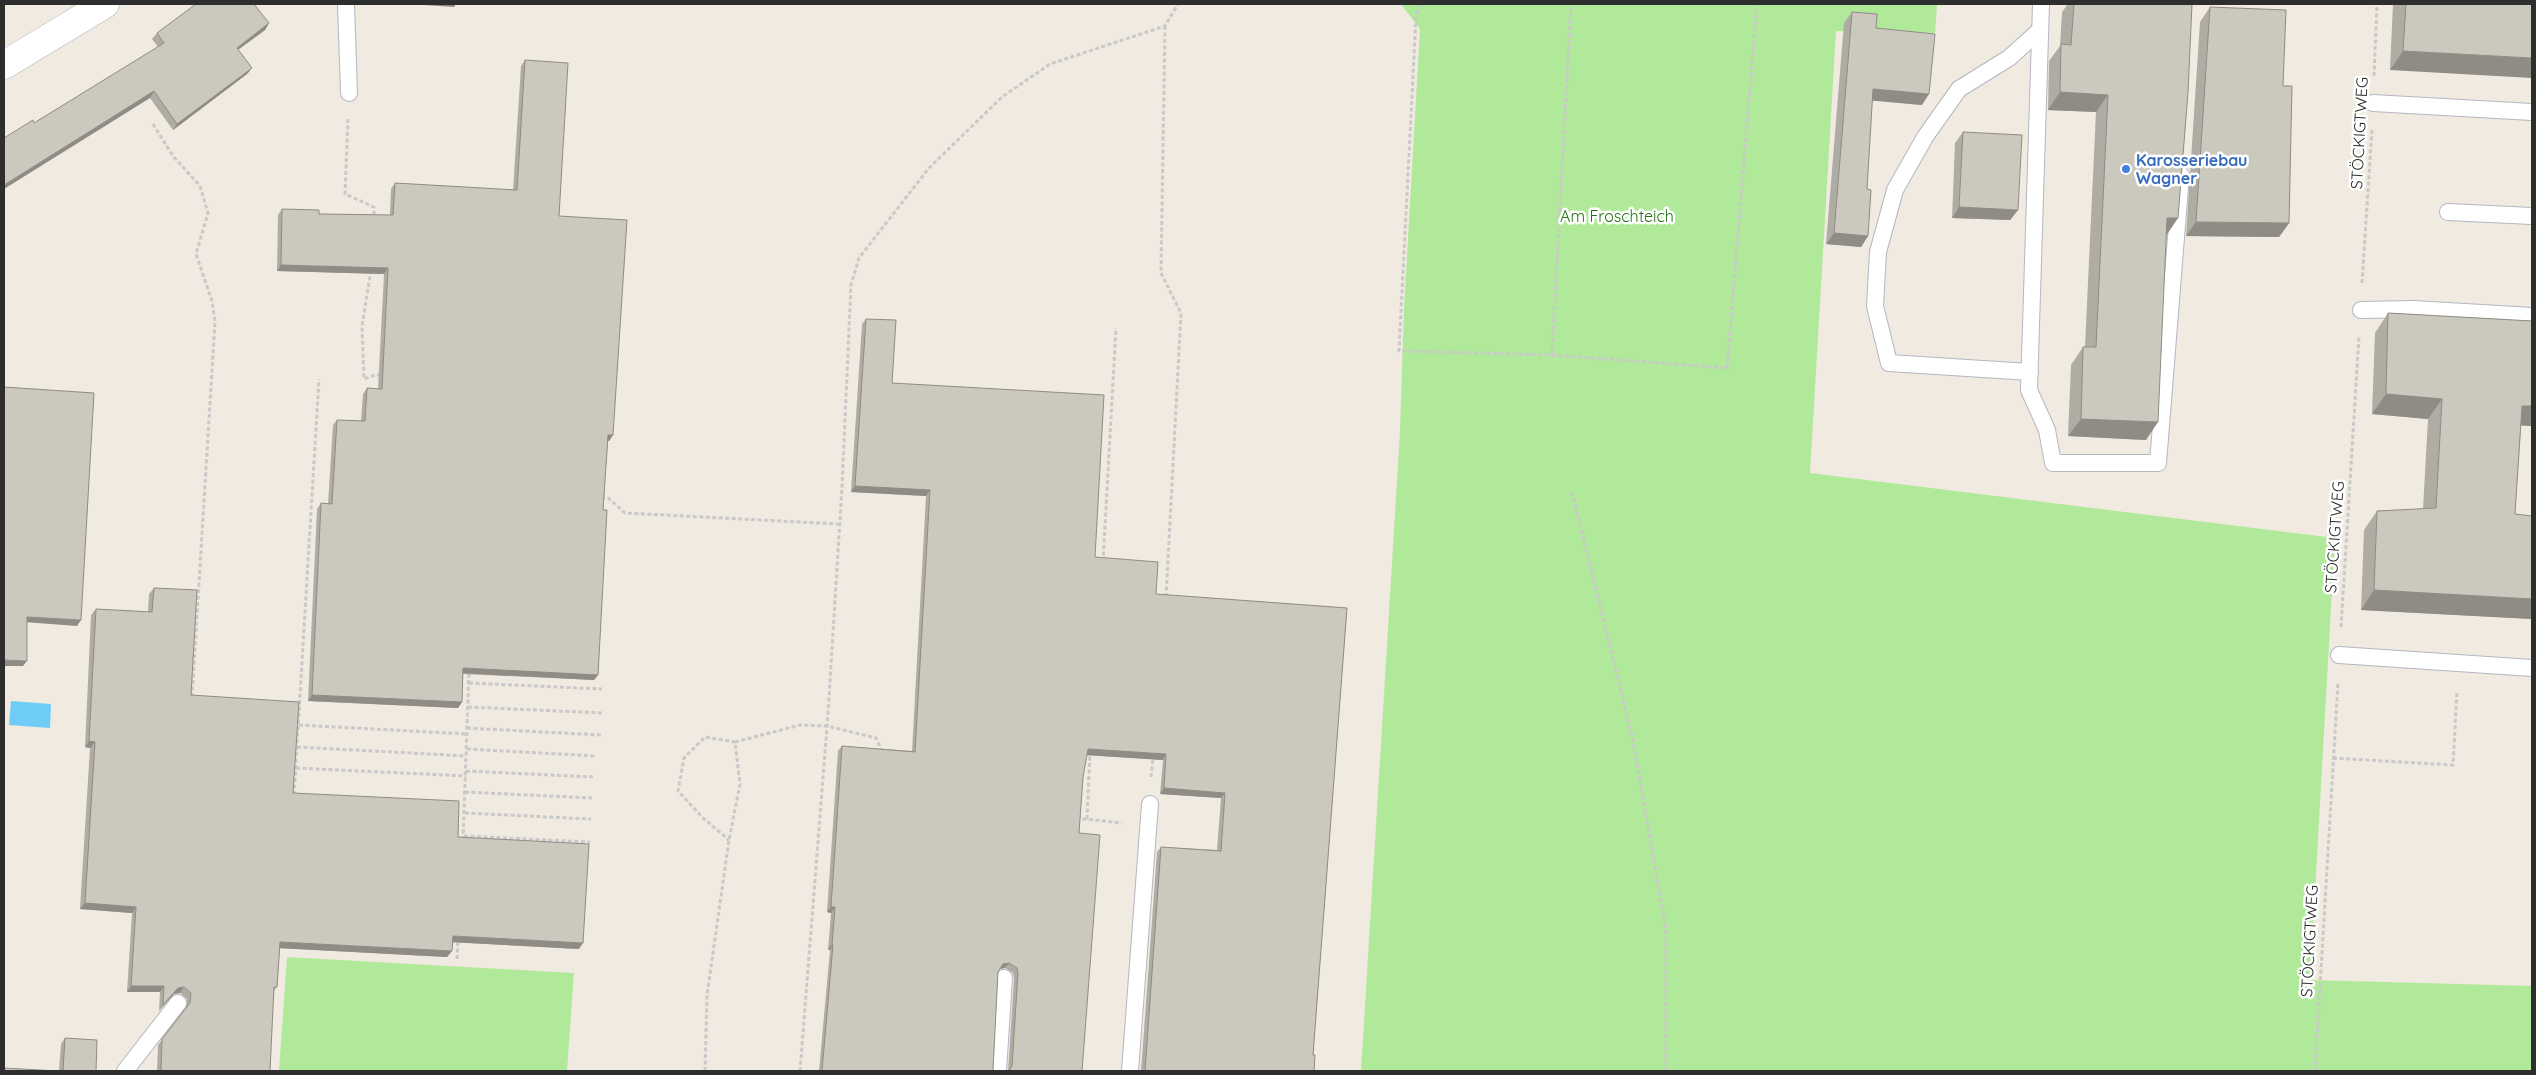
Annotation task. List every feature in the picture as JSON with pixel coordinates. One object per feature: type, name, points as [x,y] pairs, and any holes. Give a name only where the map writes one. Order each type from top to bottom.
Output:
[{"type":"street","points":[[4,65],[105,4]]},
{"type":"lane","points":[[346,4],[349,94]]},
{"type":"lane","points":[[2041,4],[2029,390],[2047,430],[2053,463],[2158,463],[2183,156]]},
{"type":"lane","points":[[2030,372],[1889,364],[1875,306],[1878,252],[1895,190],[1925,137],[1959,88],[2009,58],[2040,30]]},
{"type":"lane","points":[[2373,103],[2532,112]]},
{"type":"lane","points":[[2448,212],[2532,216]]},
{"type":"lane","points":[[2361,310],[2414,309],[2532,316]]},
{"type":"lane","points":[[2340,655],[2532,668]]},
{"type":"lane","points":[[1130,1071],[1150,804]]},
{"type":"lane","points":[[998,1071],[1004,978]]},
{"type":"lane","points":[[125,1071],[178,1003]]},
{"type":"path","points":[[1166,601],[1181,313],[1161,273],[1165,26],[1178,4]]},
{"type":"path","points":[[1419,4],[1416,17],[1399,351],[1552,355],[1727,368],[1757,4]]},
{"type":"path","points":[[1552,355],[1571,4]]},
{"type":"path","name":"STÖCKIGTWEG","points":[[2315,1071],[2361,310],[2377,4]]},
{"type":"path","points":[[800,1071],[828,726],[851,286],[859,258],[929,168],[1002,97],[1050,64],[1165,26]]},
{"type":"path","points":[[349,94],[345,194],[374,207],[373,225]]},
{"type":"path","points":[[153,124],[173,156],[200,186],[208,213],[196,254],[212,301],[214,322],[191,707]]},
{"type":"path","points":[[372,262],[362,326],[364,379],[375,375],[385,375]]},
{"type":"path","points":[[1102,572],[1116,328]]},
{"type":"path","points":[[294,804],[319,379]]},
{"type":"path","points":[[1572,492],[1633,742],[1666,930],[1666,1071]]},
{"type":"path","points":[[598,498],[608,498],[625,513],[839,524]]},
{"type":"path","points":[[463,844],[470,663]]},
{"type":"path","points":[[2333,758],[2453,765],[2458,663]]},
{"type":"path","points":[[469,683],[602,689]]},
{"type":"path","points":[[468,707],[604,713]]},
{"type":"path","points":[[299,725],[467,734]]},
{"type":"path","points":[[729,840],[703,818],[678,791],[684,758],[705,737],[735,742],[800,725],[828,726],[876,738],[884,756]]},
{"type":"path","points":[[467,728],[601,735]]},
{"type":"path","points":[[705,1071],[707,995],[729,840],[740,784],[735,742]]},
{"type":"path","points":[[1087,819],[1090,742]]},
{"type":"path","points":[[1150,804],[1154,746]]},
{"type":"path","points":[[297,747],[466,756]]},
{"type":"path","points":[[467,749],[596,756]]},
{"type":"path","points":[[296,768],[466,776]]},
{"type":"path","points":[[466,771],[593,777]]},
{"type":"path","points":[[465,792],[592,798]]},
{"type":"path","points":[[465,813],[591,820]]},
{"type":"path","points":[[1069,817],[1148,826]]},
{"type":"path","points":[[464,836],[590,842]]},
{"type":"path","points":[[457,959],[458,932]]},
{"type":"green space","name":"Am Froschteich","points":[[1401,4],[1937,4],[1935,33],[1836,31],[1810,473],[2335,538],[2310,980],[2532,986],[2532,1071],[1361,1071],[1400,432],[1404,308],[1420,29]]},
{"type":"green space","points":[[287,957],[574,973],[567,1071],[279,1071]]},
{"type":"water","points":[[11,701],[51,704],[50,728],[9,725]]},
{"type":"building","points":[[196,4],[254,4],[269,23],[237,48],[252,68],[177,124],[154,91],[4,185],[4,138],[33,120],[34,123],[164,43],[157,33]]},
{"type":"building","points":[[2074,4],[2192,4],[2188,92],[2178,218],[2167,218],[2158,422],[2081,419],[2083,347],[2096,347],[2108,95],[2060,92],[2061,44],[2071,45]]},
{"type":"building","points":[[2406,4],[2532,4],[2532,58],[2403,51]]},
{"type":"building","points":[[2210,7],[2286,10],[2283,86],[2292,86],[2289,223],[2196,222]]},
{"type":"building","points":[[1852,12],[1877,14],[1876,28],[1935,34],[1929,94],[1873,89],[1867,189],[1871,190],[1868,236],[1834,233]]},
{"type":"building","points":[[525,60],[568,63],[559,216],[627,220],[613,435],[608,435],[603,510],[607,510],[598,675],[463,668],[462,702],[312,695],[321,503],[332,504],[337,420],[365,421],[367,388],[382,389],[388,268],[281,265],[282,209],[319,210],[319,214],[393,215],[395,183],[517,190]]},
{"type":"building","points":[[1963,132],[2022,135],[2018,210],[1959,207]]},
{"type":"building","points":[[2388,313],[2532,321],[2532,406],[2522,406],[2515,514],[2532,516],[2532,599],[2374,590],[2377,511],[2436,508],[2442,399],[2386,394]]},
{"type":"building","points":[[866,319],[896,320],[892,383],[1104,395],[1095,557],[1158,562],[1156,594],[1347,608],[1313,1055],[1315,1055],[1314,1071],[1145,1071],[1161,847],[1221,851],[1225,793],[1164,788],[1166,754],[1088,749],[1083,777],[1079,833],[1100,835],[1082,1071],[1009,1071],[1012,1066],[1018,973],[1017,968],[1009,963],[1003,964],[998,972],[993,1070],[995,1071],[822,1071],[833,945],[835,907],[831,907],[842,746],[915,752],[930,490],[855,486]]},
{"type":"building","points":[[4,387],[94,393],[81,620],[27,617],[27,661],[4,660]]},
{"type":"building","points":[[154,588],[197,590],[191,695],[299,702],[293,793],[459,801],[458,837],[589,844],[583,943],[453,936],[452,951],[280,942],[277,987],[274,987],[270,1071],[161,1071],[162,1039],[190,1003],[191,993],[184,987],[178,988],[163,1005],[164,986],[131,986],[136,907],[85,903],[95,742],[89,741],[96,609],[152,612]]},
{"type":"building","points":[[65,1038],[97,1040],[96,1071],[63,1071]]},
{"type":"building","points":[[4,1068],[57,1071],[4,1071]]},
{"type":"place","name":"Karosseriebau Wagner","points":[[2126,169]]}]
